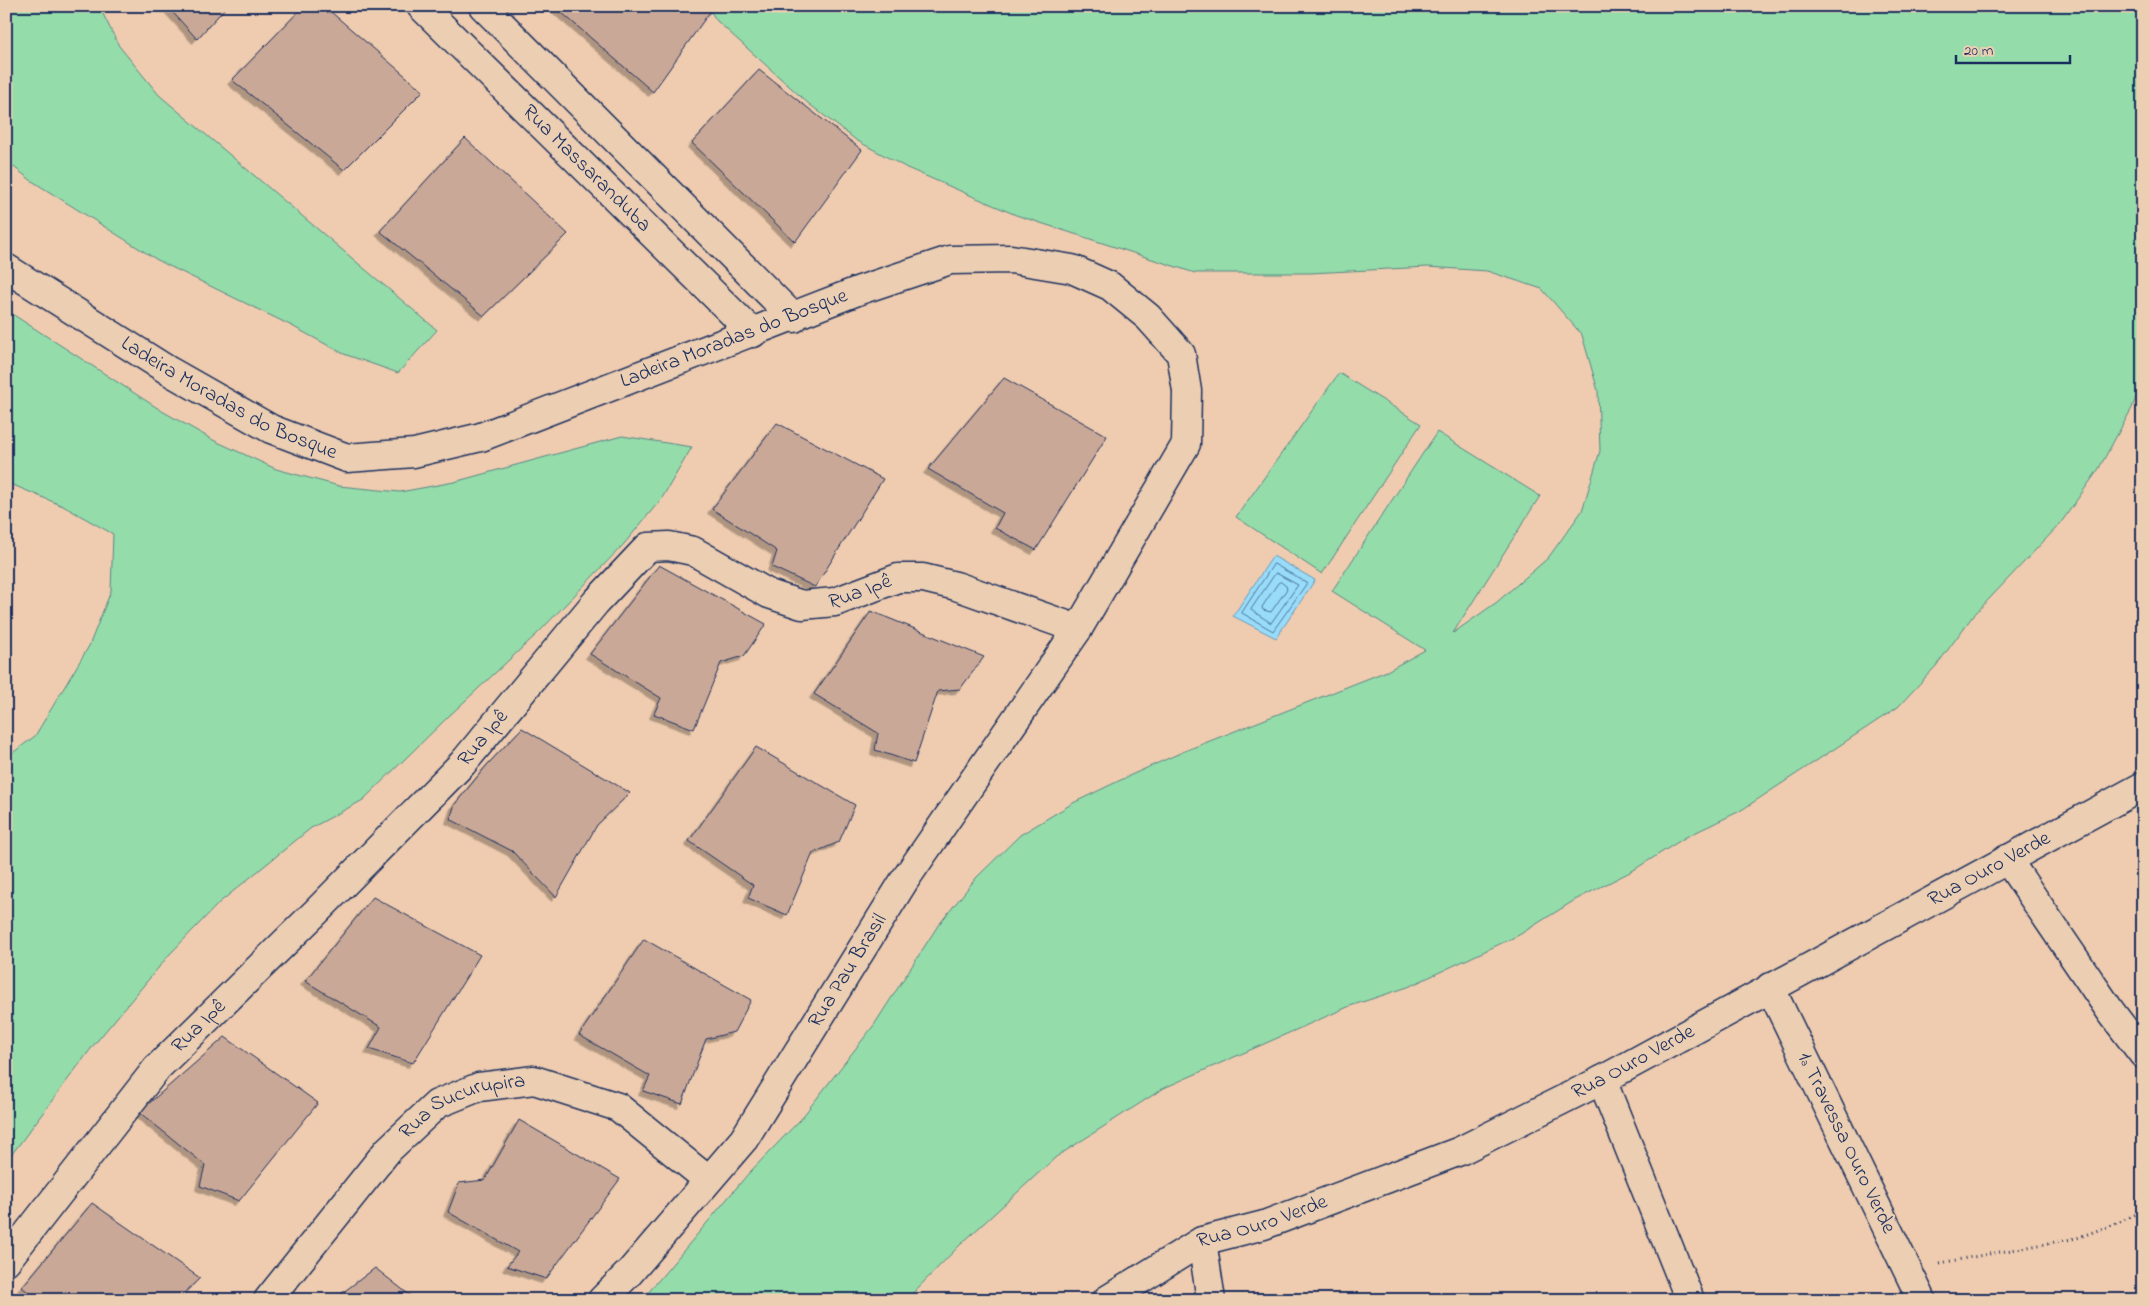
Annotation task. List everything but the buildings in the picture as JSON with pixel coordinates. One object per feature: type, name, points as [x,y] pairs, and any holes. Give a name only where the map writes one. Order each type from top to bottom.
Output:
[{"type":"street","name":"Rua Massaranduba","points":[[421,6],[753,333]]},
{"type":"street","name":"Rua Massaranduba","points":[[483,6],[794,318]]},
{"type":"street","points":[[495,80],[527,51]]},
{"type":"street","name":"Ladeira Moradas do Bosque","points":[[6,268],[169,371],[271,429],[347,458],[414,453],[481,437],[794,318],[860,290],[950,260],[1011,259],[1072,269],[1110,286],[1148,317],[1181,354],[1187,391],[1186,444],[1078,629]]},
{"type":"street","name":"Rua Ipê","points":[[6,1261],[157,1068],[316,912],[463,763],[596,602],[648,547],[668,546],[693,551],[769,594],[802,605],[835,602],[898,578],[923,578],[956,586],[1078,629]]},
{"type":"street","name":"Rua Pau Brasil","points":[[602,1300],[630,1272],[744,1139],[904,881],[1078,629]]},
{"type":"street","name":"Rua Ouro Verde","points":[[1107,1300],[1202,1241],[1264,1226],[1460,1152],[1602,1080],[2143,786]]},
{"type":"street","points":[[2007,859],[2111,1012],[2143,1054]]},
{"type":"street","name":"1ª Travessa Ouro Verde","points":[[1770,987],[1922,1300]]},
{"type":"street","name":"Rua Sucurupira","points":[[268,1300],[388,1150],[437,1104],[479,1087],[534,1080],[618,1107],[708,1180]]},
{"type":"street","points":[[1602,1080],[1690,1300]]},
{"type":"street","points":[[1202,1241],[1211,1300]]},
{"type":"path","points":[[1908,1268],[2077,1238],[2120,1222],[2143,1210]]},
{"type":"green space","points":[[6,6],[99,6],[119,46],[159,95],[437,330],[398,373],[344,354],[292,326],[159,261],[32,181],[6,161]]},
{"type":"green space","points":[[707,6],[2143,6],[2143,378],[2132,408],[2098,470],[2060,524],[1972,617],[1936,666],[1898,707],[1740,811],[1686,837],[1632,871],[1575,900],[1519,935],[1408,987],[1350,1006],[1164,1088],[1056,1157],[960,1245],[906,1300],[642,1300],[748,1174],[800,1120],[874,1025],[937,927],[976,878],[1020,835],[1073,803],[1131,775],[1187,750],[1387,671],[1425,650],[1332,591],[1437,432],[1540,496],[1453,633],[1497,602],[1548,558],[1582,511],[1600,451],[1598,391],[1582,335],[1542,289],[1487,271],[1428,267],[1310,273],[1195,273],[1016,215],[907,168],[856,140],[809,104],[717,21]]},
{"type":"green space","points":[[6,310],[162,411],[213,440],[276,469],[339,486],[400,492],[454,482],[622,436],[692,447],[662,498],[624,544],[539,632],[363,800],[311,828],[220,902],[169,955],[93,1046],[6,1162],[6,758],[35,736],[89,646],[111,591],[113,534],[63,506],[6,482]]},
{"type":"green space","points":[[1339,373],[1421,424],[1322,574],[1236,517]]},
{"type":"water","points":[[1273,556],[1315,580],[1276,638],[1233,616]]}]
